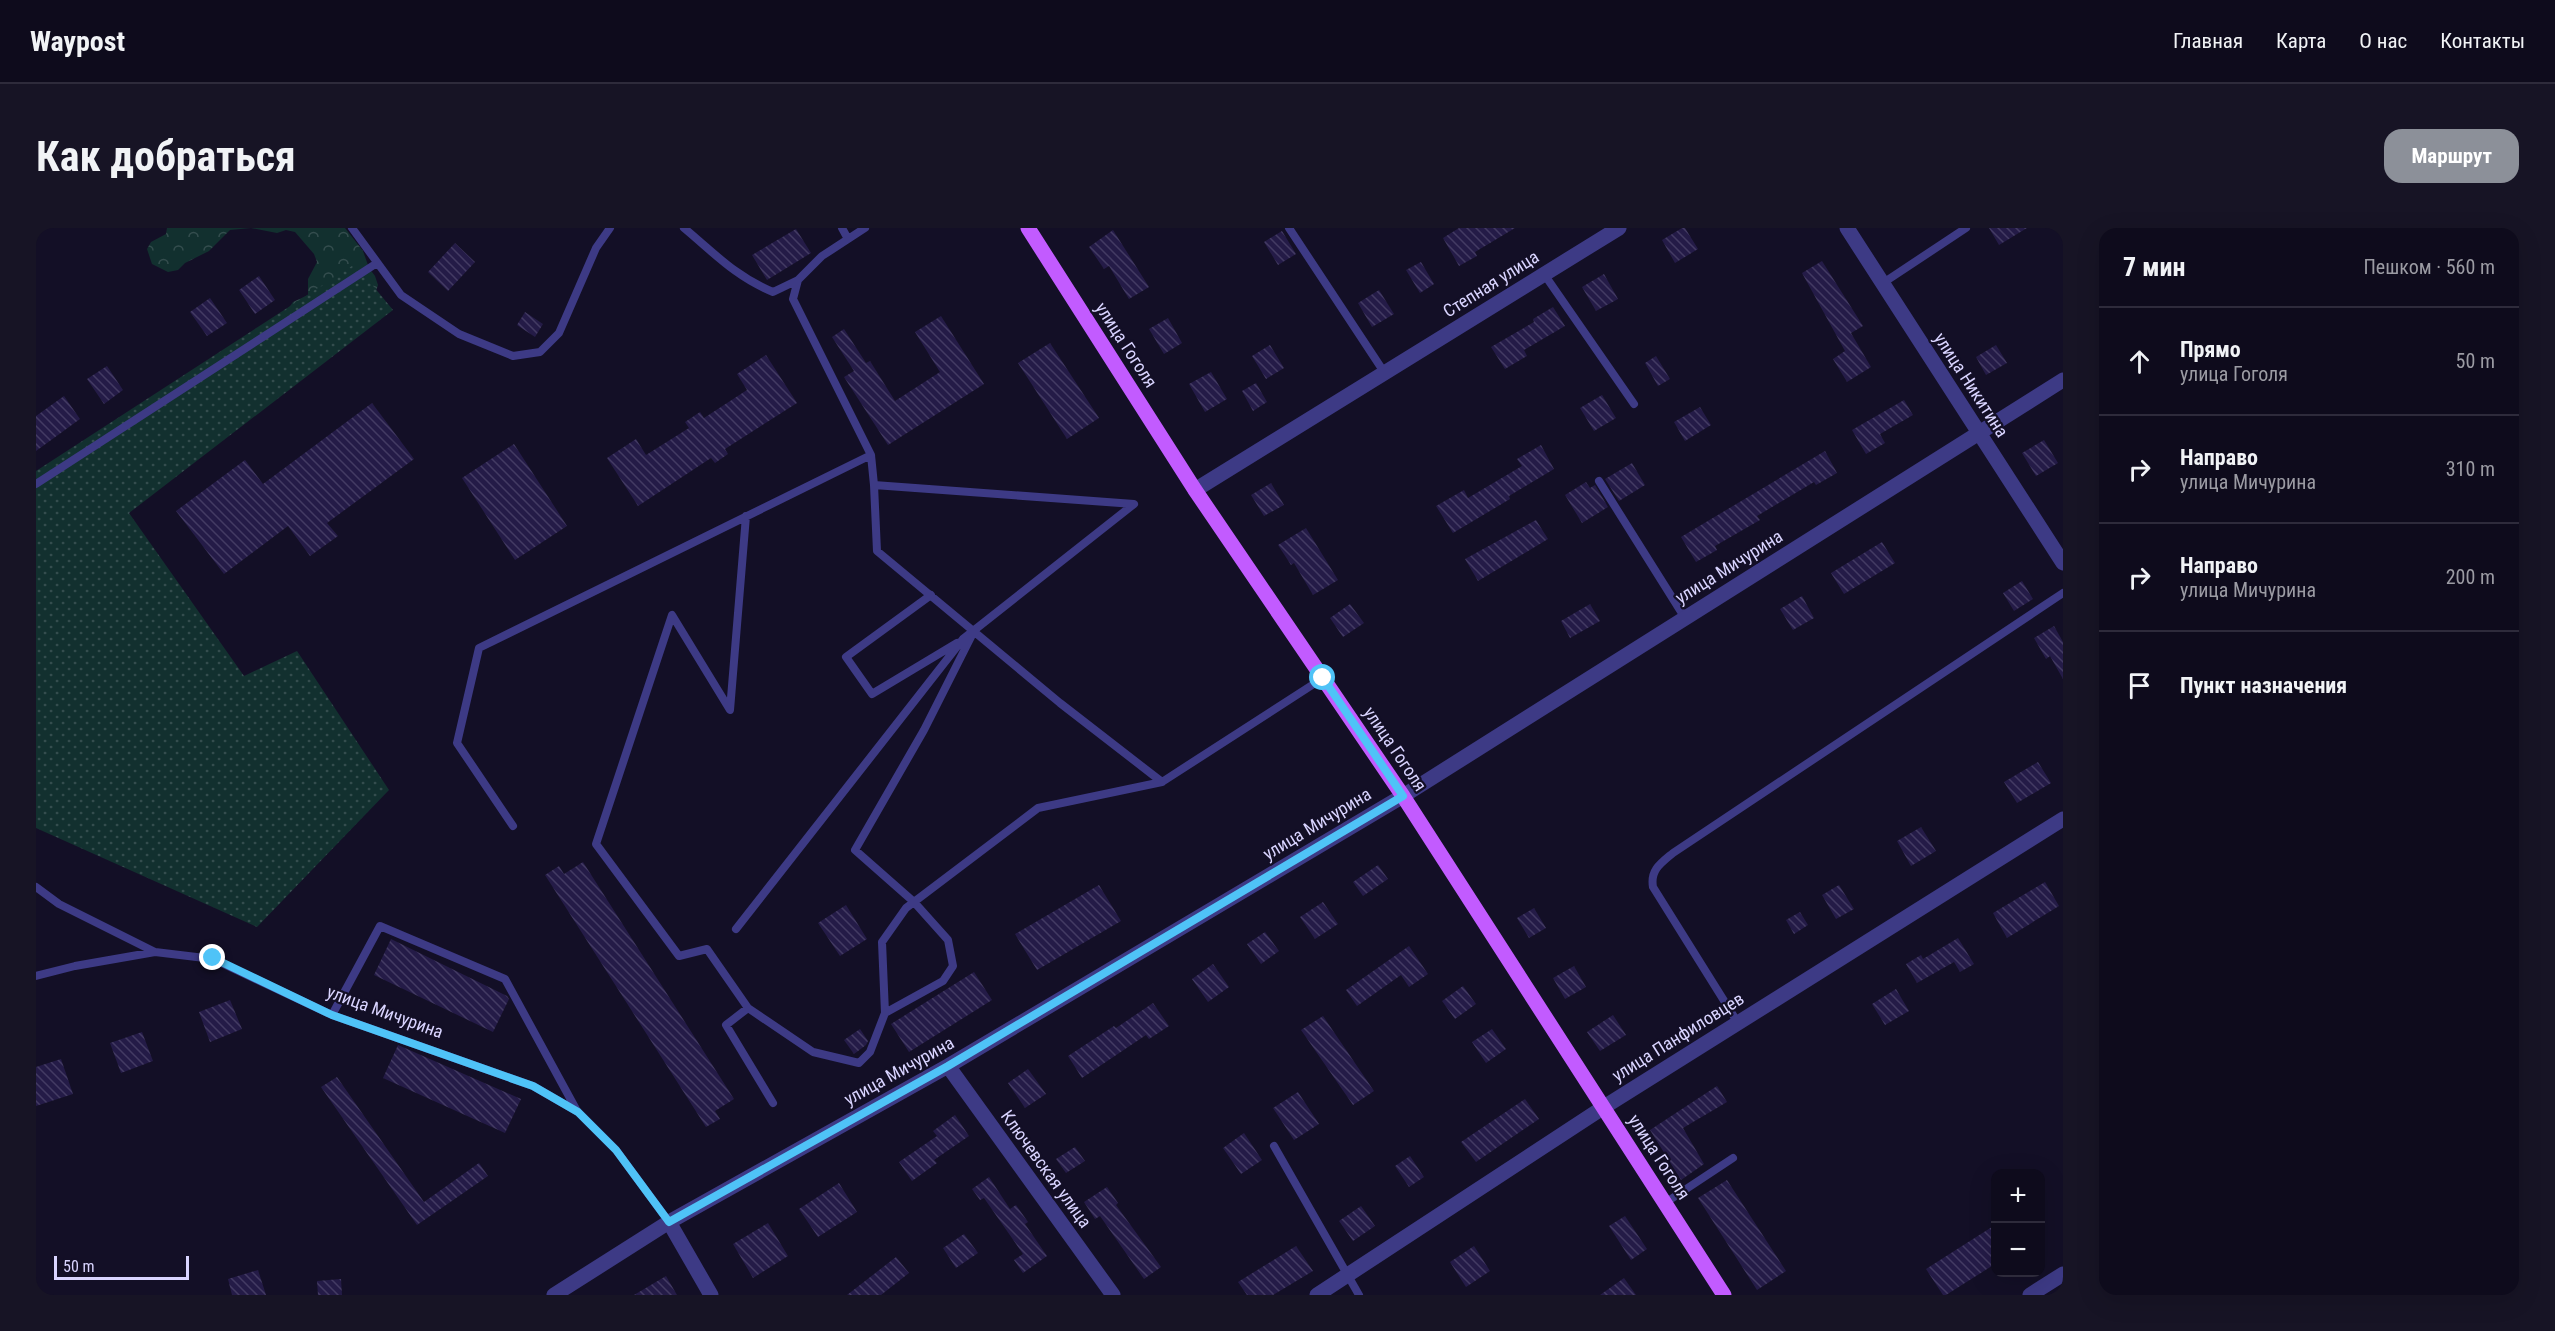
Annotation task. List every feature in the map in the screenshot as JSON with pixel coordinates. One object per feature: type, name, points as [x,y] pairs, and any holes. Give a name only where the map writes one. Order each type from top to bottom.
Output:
[{"type":"main road","name":"улица Гоголя","points":[[1028,228],[1195,489],[1403,796],[1724,1295]]},
{"type":"street","name":"Степная улица","points":[[1195,489],[1618,228]]},
{"type":"street","name":"улица Никитина","points":[[1847,228],[2063,562]]},
{"type":"street","name":"улица Мичурина","points":[[554,1295],[669,1222],[948,1066],[1403,796],[2063,380]]},
{"type":"street","name":"улица Панфиловцев","points":[[1317,1295],[1604,1107],[2063,819]]},
{"type":"street","name":"Ключевская улица","points":[[948,1066],[1113,1295]]},
{"type":"street","points":[[669,1222],[711,1295]]},
{"type":"street","points":[[2030,1295],[2063,1274]]},
{"type":"lane","points":[[352,228],[401,295],[459,334],[513,356],[540,352],[559,333],[596,248],[610,228]]},
{"type":"lane","points":[[684,228],[727,267],[750,283],[773,292],[798,280],[822,256],[865,228]]},
{"type":"lane","points":[[842,228],[848,239]]},
{"type":"lane","points":[[1289,228],[1384,372]]},
{"type":"lane","points":[[1883,283],[1966,228]]},
{"type":"lane","points":[[36,484],[377,263]]},
{"type":"lane","points":[[1544,274],[1634,404]]},
{"type":"lane","points":[[798,280],[794,299],[871,454],[877,551],[1162,782]]},
{"type":"lane","points":[[513,826],[457,743],[478,648],[871,454]]},
{"type":"lane","points":[[1599,481],[1685,618]]},
{"type":"lane","points":[[874,485],[1134,504],[963,639],[872,694],[846,657],[931,595]]},
{"type":"lane","points":[[746,516],[730,710],[672,615],[596,844],[679,956],[707,949],[748,1008],[813,1052],[860,1063],[870,1052],[885,1013],[882,942],[906,909],[914,902],[1038,808],[1162,782],[1323,678]]},
{"type":"lane","points":[[1738,1023],[1653,887],[1651,879],[1654,870],[1673,853],[2063,593]]},
{"type":"lane","points":[[885,1013],[943,981],[953,966],[948,940],[914,902],[855,850],[924,730],[974,631]]},
{"type":"lane","points":[[736,929],[963,639]]},
{"type":"lane","points":[[36,886],[59,904],[155,952]]},
{"type":"lane","points":[[332,1015],[380,926],[505,979],[578,1112]]},
{"type":"lane","name":"улица Мичурина","points":[[36,976],[75,966],[155,952],[213,958],[332,1015],[533,1086],[578,1112],[616,1150],[669,1222]]},
{"type":"lane","points":[[748,1008],[726,1025],[772,1104]]},
{"type":"lane","points":[[1274,1146],[1359,1295]]},
{"type":"lane","points":[[1665,1203],[1733,1158]]},
{"type":"green space","points":[[167,228],[251,228],[230,230],[209,251],[185,263],[178,270],[168,272],[152,264],[147,249],[151,242],[166,234]]},
{"type":"green space","points":[[251,228],[345,228],[363,251],[369,268],[375,276],[378,285],[375,294],[288,309],[293,302],[308,295],[308,279],[317,262],[314,254],[295,232],[286,230],[277,233]]},
{"type":"green space","points":[[355,264],[393,310],[129,513],[244,676],[297,651],[389,790],[257,927],[36,828],[36,471]]},
{"type":"building","points":[[1459,228],[1515,228],[1475,252],[1477,256],[1459,266],[1443,238]]},
{"type":"building","points":[[1685,228],[1698,249],[1675,263],[1662,240]]},
{"type":"building","points":[[1989,228],[2027,228],[1999,245]]},
{"type":"building","points":[[796,229],[811,253],[767,280],[752,255]]},
{"type":"building","points":[[1113,230],[1149,287],[1129,299],[1109,266],[1104,269],[1089,247]]},
{"type":"building","points":[[1282,231],[1296,254],[1278,265],[1264,242]]},
{"type":"building","points":[[455,243],[475,262],[448,291],[428,272]]},
{"type":"building","points":[[1822,261],[1863,326],[1851,333],[1871,367],[1847,382],[1833,359],[1845,351],[1802,273]]},
{"type":"building","points":[[1421,262],[1434,284],[1420,293],[1406,270]]},
{"type":"building","points":[[1604,274],[1618,299],[1596,311],[1582,287]]},
{"type":"building","points":[[259,276],[275,300],[255,314],[239,290]]},
{"type":"building","points":[[1379,290],[1394,314],[1372,327],[1358,303]]},
{"type":"building","points":[[210,298],[227,323],[207,336],[190,312]]},
{"type":"building","points":[[1553,307],[1565,326],[1524,350],[1527,356],[1505,369],[1491,347],[1534,322],[1533,319]]},
{"type":"building","points":[[525,312],[543,324],[535,337],[517,325]]},
{"type":"building","points":[[941,316],[984,384],[888,445],[844,377],[854,371],[832,337],[844,329],[866,363],[870,361],[895,401],[940,372],[915,332]]},
{"type":"building","points":[[1168,318],[1182,343],[1164,354],[1149,329]]},
{"type":"building","points":[[1050,343],[1099,418],[1067,439],[1018,363]]},
{"type":"building","points":[[1270,345],[1284,368],[1266,379],[1252,356]]},
{"type":"building","points":[[1996,345],[2007,363],[1986,375],[1976,357]]},
{"type":"building","points":[[766,355],[797,403],[725,449],[728,454],[715,463],[711,458],[638,506],[607,458],[636,439],[646,455],[689,428],[685,422],[700,412],[704,418],[747,390],[737,374]]},
{"type":"building","points":[[1656,356],[1670,379],[1658,386],[1645,363]]},
{"type":"building","points":[[107,366],[123,390],[104,404],[87,379]]},
{"type":"building","points":[[1211,372],[1227,399],[1205,412],[1189,384]]},
{"type":"building","points":[[1256,383],[1267,402],[1253,411],[1242,391]]},
{"type":"building","points":[[1602,395],[1616,418],[1594,431],[1580,408]]},
{"type":"building","points":[[64,396],[80,419],[36,451],[36,416]]},
{"type":"building","points":[[1904,400],[1913,415],[1880,434],[1885,443],[1866,454],[1852,430]]},
{"type":"building","points":[[372,403],[414,459],[327,523],[338,536],[310,556],[288,526],[224,574],[176,511],[245,460],[263,484]]},
{"type":"building","points":[[1700,407],[1711,425],[1685,441],[1674,422]]},
{"type":"building","points":[[2044,440],[2058,463],[2036,476],[2022,453]]},
{"type":"building","points":[[514,444],[567,526],[515,560],[462,478]]},
{"type":"building","points":[[1541,445],[1554,469],[1453,533],[1436,506],[1464,490],[1468,498],[1522,466],[1517,459]]},
{"type":"building","points":[[1825,451],[1837,473],[1816,485],[1814,482],[1757,516],[1760,520],[1715,546],[1717,550],[1696,562],[1681,537]]},
{"type":"building","points":[[1632,463],[1645,485],[1619,501],[1605,479]]},
{"type":"building","points":[[1586,482],[1590,488],[1595,485],[1608,507],[1582,523],[1565,495]]},
{"type":"building","points":[[1271,483],[1284,505],[1264,516],[1251,495]]},
{"type":"building","points":[[1536,520],[1548,539],[1478,581],[1465,559]]},
{"type":"building","points":[[1306,528],[1338,580],[1313,595],[1294,563],[1291,565],[1278,545]]},
{"type":"building","points":[[1882,542],[1895,563],[1844,594],[1831,573]]},
{"type":"building","points":[[2022,581],[2033,599],[2014,611],[2003,593]]},
{"type":"building","points":[[1802,596],[1814,618],[1793,630],[1780,609]]},
{"type":"building","points":[[1350,604],[1364,623],[1343,637],[1330,618]]},
{"type":"building","points":[[1590,604],[1600,621],[1570,638],[1561,621]]},
{"type":"building","points":[[2054,626],[2063,642],[2063,679],[2050,656],[2046,659],[2034,638]]},
{"type":"building","points":[[2038,762],[2051,783],[2017,803],[2004,782]]},
{"type":"building","points":[[1921,827],[1936,851],[1911,866],[1897,841]]},
{"type":"building","points":[[583,862],[734,1099],[715,1111],[720,1119],[706,1127],[545,875],[559,866],[564,874]]},
{"type":"building","points":[[1378,865],[1388,879],[1363,896],[1353,882]]},
{"type":"building","points":[[2045,882],[2059,906],[2007,938],[1993,913]]},
{"type":"building","points":[[1099,885],[1121,921],[1037,970],[1015,934]]},
{"type":"building","points":[[1839,885],[1854,909],[1836,919],[1822,895]]},
{"type":"building","points":[[1323,902],[1338,924],[1315,939],[1300,917]]},
{"type":"building","points":[[846,905],[867,939],[840,956],[818,923]]},
{"type":"building","points":[[1534,908],[1546,928],[1529,938],[1517,918]]},
{"type":"building","points":[[1800,912],[1808,925],[1794,934],[1786,920]]},
{"type":"building","points":[[1265,932],[1279,951],[1261,964],[1247,944]]},
{"type":"building","points":[[1958,938],[1974,964],[1960,972],[1954,962],[1917,983],[1906,964],[1921,955],[1923,959]]},
{"type":"building","points":[[391,939],[507,996],[509,999],[493,1032],[374,975]]},
{"type":"building","points":[[1409,946],[1428,974],[1409,987],[1401,975],[1357,1006],[1346,990]]},
{"type":"building","points":[[1213,964],[1229,987],[1208,1002],[1192,979]]},
{"type":"building","points":[[1574,966],[1586,987],[1565,999],[1553,978]]},
{"type":"building","points":[[974,972],[992,1000],[909,1052],[891,1024]]},
{"type":"building","points":[[1463,986],[1476,1004],[1455,1019],[1442,1001]]},
{"type":"building","points":[[1896,989],[1909,1011],[1885,1025],[1872,1004]]},
{"type":"building","points":[[230,1000],[242,1029],[210,1042],[199,1012]]},
{"type":"building","points":[[1153,1003],[1169,1026],[1149,1039],[1146,1035],[1082,1078],[1068,1056]]},
{"type":"building","points":[[1613,1015],[1626,1035],[1600,1051],[1587,1032]]},
{"type":"building","points":[[1323,1016],[1374,1091],[1353,1105],[1301,1030]]},
{"type":"building","points":[[860,1029],[868,1041],[854,1054],[844,1040]]},
{"type":"building","points":[[1492,1029],[1506,1049],[1486,1063],[1472,1042]]},
{"type":"building","points":[[142,1032],[153,1061],[121,1073],[110,1043]]},
{"type":"building","points":[[398,1045],[521,1099],[505,1133],[383,1078]]},
{"type":"building","points":[[61,1059],[73,1094],[36,1106],[36,1067]]},
{"type":"building","points":[[1028,1069],[1046,1094],[1025,1108],[1008,1083]]},
{"type":"building","points":[[337,1077],[424,1202],[479,1163],[488,1176],[417,1225],[321,1087]]},
{"type":"building","points":[[1717,1086],[1727,1102],[1683,1128],[1704,1164],[1681,1180],[1650,1130]]},
{"type":"building","points":[[1298,1092],[1319,1124],[1294,1140],[1273,1108]]},
{"type":"building","points":[[1525,1099],[1539,1119],[1476,1162],[1461,1142]]},
{"type":"building","points":[[955,1115],[969,1136],[934,1160],[937,1163],[912,1181],[899,1162],[937,1136],[933,1131]]},
{"type":"building","points":[[1244,1133],[1262,1160],[1241,1174],[1223,1148]]},
{"type":"building","points":[[1075,1147],[1085,1161],[1066,1173],[1056,1159]]},
{"type":"building","points":[[1410,1156],[1424,1177],[1409,1187],[1395,1166]]},
{"type":"building","points":[[989,1177],[1010,1209],[1016,1205],[1028,1222],[1025,1224],[1047,1256],[1023,1273],[1014,1260],[1023,1254],[984,1198],[980,1200],[972,1189]]},
{"type":"building","points":[[1727,1180],[1786,1271],[1757,1290],[1698,1198]]},
{"type":"building","points":[[839,1183],[857,1212],[818,1237],[799,1209]]},
{"type":"building","points":[[1107,1187],[1118,1203],[1116,1205],[1161,1267],[1144,1279],[1100,1216],[1095,1219],[1084,1202]]},
{"type":"building","points":[[1361,1206],[1375,1226],[1353,1241],[1339,1221]]},
{"type":"building","points":[[1625,1216],[1647,1249],[1631,1260],[1609,1226]]},
{"type":"building","points":[[768,1223],[788,1256],[753,1278],[733,1244]]},
{"type":"building","points":[[1991,1228],[1991,1267],[1946,1295],[1943,1295],[1926,1269]]},
{"type":"building","points":[[964,1234],[978,1253],[956,1268],[943,1248]]},
{"type":"building","points":[[1296,1246],[1313,1271],[1273,1295],[1247,1295],[1238,1282]]},
{"type":"building","points":[[1474,1246],[1490,1271],[1466,1287],[1450,1262]]},
{"type":"building","points":[[896,1257],[909,1273],[881,1295],[847,1295]]},
{"type":"building","points":[[258,1270],[266,1295],[232,1295],[228,1279]]},
{"type":"building","points":[[666,1276],[677,1295],[634,1295]]},
{"type":"building","points":[[1624,1278],[1636,1295],[1600,1295]]},
{"type":"building","points":[[341,1279],[342,1295],[318,1295],[317,1281]]},
{"type":"route","points":[[213,958],[332,1015],[533,1086],[578,1112],[616,1150],[669,1222],[948,1066],[1403,796],[1323,678]]}]
